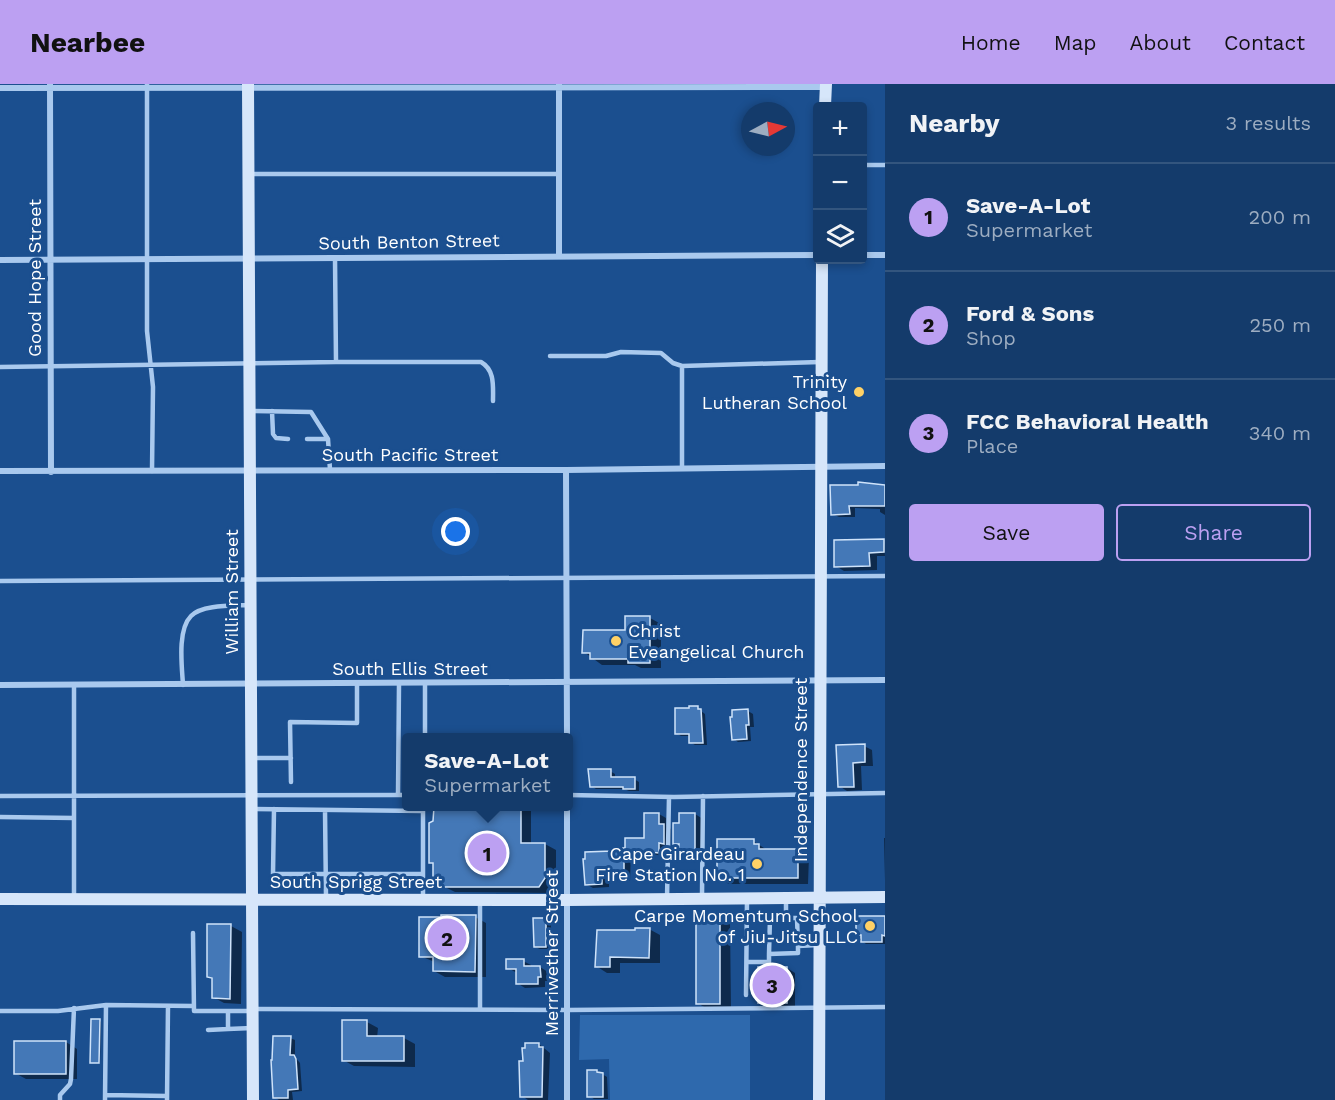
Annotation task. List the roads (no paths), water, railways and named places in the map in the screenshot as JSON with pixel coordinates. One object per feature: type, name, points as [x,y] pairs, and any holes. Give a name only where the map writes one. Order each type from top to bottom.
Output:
[{"type":"main road","name":"William Street","points":[[248,86],[253,1100]]},
{"type":"main road","points":[[825,102],[826,86]]},
{"type":"main road","name":"Independence Street","points":[[819,1100],[822,264]]},
{"type":"main road","name":"South Sprigg Street","points":[[0,899],[567,900],[885,897]]},
{"type":"street","points":[[0,88],[50,86],[826,86]]},
{"type":"street","name":"Good Hope Street","points":[[50,86],[51,472]]},
{"type":"street","points":[[559,86],[559,256]]},
{"type":"street","name":"South Benton Street","points":[[0,260],[813,255]]},
{"type":"street","points":[[867,255],[885,255]]},
{"type":"street","name":"South Pacific Street","points":[[0,471],[566,470],[821,465],[885,466]]},
{"type":"street","points":[[566,470],[567,733]]},
{"type":"street","name":"South Ellis Street","points":[[0,685],[357,685],[885,680]]},
{"type":"street","name":"Merriwether Street","points":[[567,811],[567,1100]]},
{"type":"lane","points":[[147,86],[147,331],[153,387],[152,471]]},
{"type":"lane","points":[[867,165],[885,165]]},
{"type":"lane","points":[[248,174],[559,174]]},
{"type":"lane","points":[[335,258],[336,362]]},
{"type":"lane","points":[[550,356],[606,356],[621,352],[661,353],[673,363],[682,366],[821,362]]},
{"type":"lane","points":[[0,367],[481,362],[487,365],[490,371],[493,400]]},
{"type":"lane","points":[[682,366],[682,468]]},
{"type":"lane","points":[[249,411],[311,412],[328,439],[330,470]]},
{"type":"lane","points":[[272,411],[273,434],[276,438],[288,438]]},
{"type":"lane","points":[[307,439],[328,439]]},
{"type":"lane","points":[[0,581],[885,576]]},
{"type":"lane","points":[[183,685],[183,638],[191,616],[201,610],[216,607],[250,605]]},
{"type":"lane","points":[[0,796],[399,795],[399,684]]},
{"type":"lane","points":[[425,684],[425,733]]},
{"type":"lane","points":[[74,685],[74,899]]},
{"type":"lane","points":[[291,782],[290,722],[357,723],[357,685]]},
{"type":"lane","points":[[251,758],[291,758]]},
{"type":"lane","points":[[573,795],[669,797],[885,793]]},
{"type":"lane","points":[[702,899],[703,796]]},
{"type":"lane","points":[[667,899],[669,797]]},
{"type":"lane","points":[[251,809],[402,808]]},
{"type":"lane","points":[[274,809],[273,873],[423,874]]},
{"type":"lane","points":[[325,810],[326,900]]},
{"type":"lane","points":[[423,811],[423,900]]},
{"type":"lane","points":[[0,817],[74,818]]},
{"type":"lane","points":[[746,995],[747,899]]},
{"type":"lane","points":[[786,899],[786,918]]},
{"type":"lane","points":[[480,900],[480,1009]]},
{"type":"lane","points":[[747,918],[797,918],[798,953],[769,954]]},
{"type":"lane","points":[[747,962],[769,962],[770,918]]},
{"type":"lane","points":[[193,933],[194,1011],[885,1007]]},
{"type":"lane","points":[[798,946],[818,945]]},
{"type":"lane","points":[[0,1011],[58,1011],[106,1005],[194,1006]]},
{"type":"lane","points":[[106,1005],[105,1097],[167,1098],[168,1006]]},
{"type":"lane","points":[[60,1100],[60,1095],[70,1084],[71,1079],[74,1008]]},
{"type":"lane","points":[[228,1011],[228,1029]]},
{"type":"lane","points":[[208,1029],[252,1028]]},
{"type":"place","name":"Trinity Lutheran School","points":[[859,392]]},
{"type":"place","name":"Christ Eveangelical Church","points":[[616,641]]},
{"type":"place","name":"Save-A-Lot","points":[[487,853]]},
{"type":"place","name":"Cape Girardeau Fire Station No. 1","points":[[757,864]]},
{"type":"place","name":"Carpe Momentum School of Jiu-Jitsu LLC","points":[[870,926]]},
{"type":"place","name":"Ford & Sons","points":[[447,938]]},
{"type":"place","name":"FCC Behavioral Health","points":[[772,985]]}]
